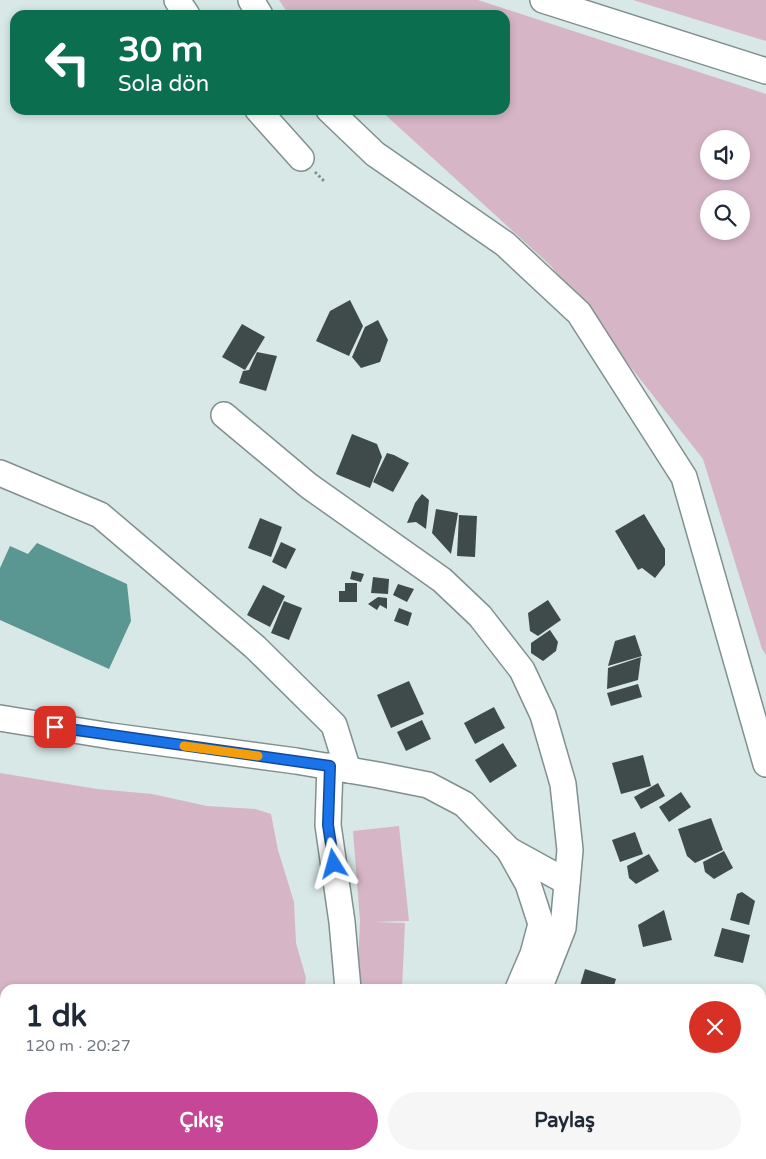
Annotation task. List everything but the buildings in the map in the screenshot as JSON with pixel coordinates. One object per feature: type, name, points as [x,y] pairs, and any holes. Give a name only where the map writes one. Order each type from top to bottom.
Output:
[{"type":"street","points":[[543,0],[766,71]]},
{"type":"street","points":[[262,115],[301,158]]},
{"type":"street","points":[[334,115],[375,154],[506,244],[578,312],[684,477],[766,764]]},
{"type":"street","points":[[224,415],[309,486],[442,580],[480,616],[522,670],[543,715],[563,784],[570,850],[563,928],[541,984]]},
{"type":"street","points":[[0,473],[100,516],[255,648],[334,725],[339,768],[328,825],[342,922],[348,984]]},
{"type":"street","points":[[0,718],[111,736],[339,768],[428,785],[464,804],[509,850],[528,884],[541,924],[533,954],[520,984]]},
{"type":"street","points":[[509,850],[567,882]]},
{"type":"shaded area","points":[[279,0],[478,0],[509,10],[286,10]]},
{"type":"shaded area","points":[[633,0],[766,0],[766,41]]},
{"type":"shaded area","points":[[510,10],[766,94],[766,655],[762,649],[703,459],[551,266],[385,115],[510,115]]},
{"type":"shaded area","points":[[0,773],[97,789],[152,794],[207,806],[255,809],[271,814],[278,850],[294,902],[296,943],[306,978],[305,984],[0,984]]},
{"type":"shaded area","points":[[399,826],[409,921],[372,922],[405,923],[402,984],[357,984],[360,921],[353,831]]},
{"type":"water","points":[[37,543],[127,584],[131,621],[109,669],[0,620],[0,568],[10,546],[28,554]]},
{"type":"slow traffic","points":[[184,746],[258,756]]},
{"type":"route","points":[[55,727],[330,766],[328,825],[334,864]]}]
